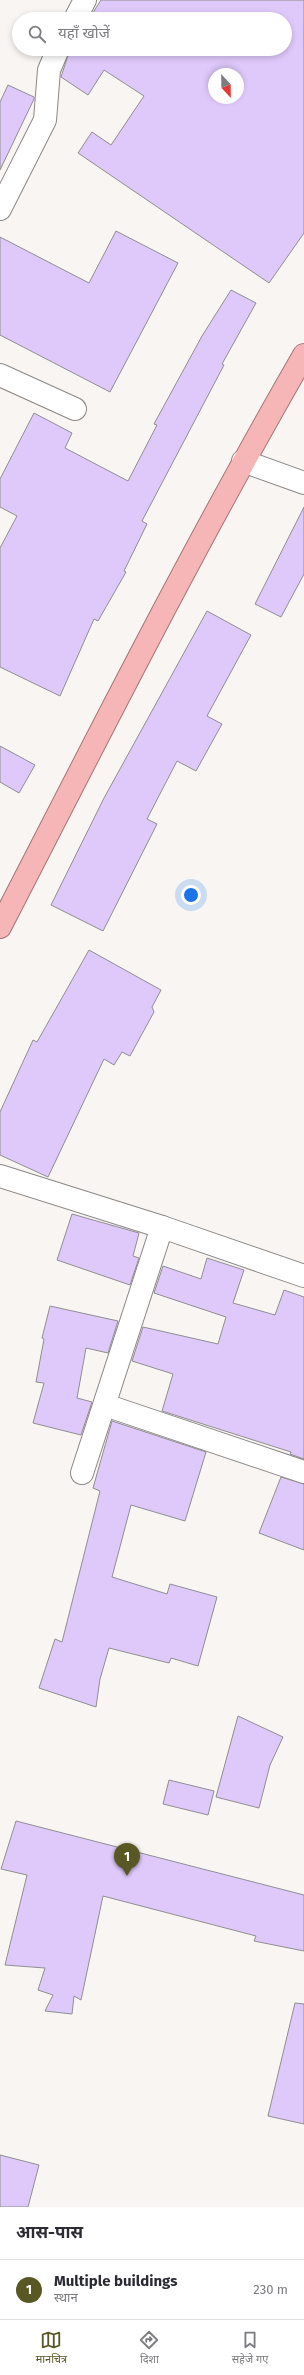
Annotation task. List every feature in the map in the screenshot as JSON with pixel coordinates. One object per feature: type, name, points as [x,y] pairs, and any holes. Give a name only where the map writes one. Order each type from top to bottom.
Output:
[{"type":"highway","points":[[0,927],[122,689],[243,461],[304,355]]},
{"type":"street","points":[[79,12],[85,0]]},
{"type":"street","points":[[0,209],[45,120],[49,70],[55,56]]},
{"type":"street","points":[[0,375],[75,410]]},
{"type":"street","points":[[243,461],[304,483]]},
{"type":"street","points":[[0,1176],[162,1227],[304,1276]]},
{"type":"street","points":[[82,1473],[162,1227]]},
{"type":"street","points":[[105,1405],[304,1472]]},
{"type":"building","points":[[101,0],[304,0],[304,233],[269,283],[78,153],[92,132],[111,145],[144,96],[104,70],[88,95],[61,77],[68,56],[292,56],[292,12],[93,12]]},
{"type":"building","points":[[8,85],[34,97],[34,99],[0,170],[0,102]]},
{"type":"building","points":[[116,231],[178,263],[110,392],[0,335],[0,237],[89,283]]},
{"type":"building","points":[[231,290],[256,303],[222,364],[224,365],[142,521],[147,524],[124,571],[126,572],[98,621],[94,619],[60,696],[0,667],[0,548],[17,516],[0,507],[0,479],[34,413],[72,433],[65,448],[128,481],[157,425],[154,424],[202,336]]},
{"type":"building","points":[[304,507],[304,574],[281,617],[255,604]]},
{"type":"building","points":[[207,611],[251,635],[207,716],[222,724],[196,771],[177,761],[147,819],[157,824],[103,931],[51,905],[104,798]]},
{"type":"building","points":[[0,746],[35,765],[19,793],[0,782]]},
{"type":"building","points":[[89,950],[161,990],[152,1007],[154,1012],[130,1056],[122,1052],[114,1065],[104,1059],[48,1177],[0,1155],[0,1112],[33,1040],[37,1042]]},
{"type":"building","points":[[72,1214],[139,1233],[133,1256],[139,1258],[130,1285],[57,1260]]},
{"type":"building","points":[[207,1258],[244,1270],[233,1303],[275,1315],[284,1290],[304,1297],[304,1459],[290,1454],[291,1452],[162,1411],[173,1374],[132,1361],[143,1327],[218,1344],[226,1317],[154,1293],[163,1266],[201,1279]]},
{"type":"building","points":[[50,1306],[118,1321],[108,1353],[86,1348],[77,1398],[92,1402],[81,1435],[33,1423],[44,1383],[36,1382],[44,1339],[42,1338]]},
{"type":"building","points":[[112,1421],[206,1452],[185,1521],[131,1505],[112,1577],[167,1594],[170,1584],[217,1597],[198,1666],[171,1658],[169,1663],[109,1648],[100,1679],[96,1707],[39,1688],[55,1639],[62,1642],[100,1491],[93,1488]]},
{"type":"building","points":[[281,1477],[304,1484],[304,1550],[259,1533]]},
{"type":"building","points":[[238,1716],[283,1737],[270,1765],[259,1808],[216,1797]]},
{"type":"building","points":[[169,1780],[214,1791],[208,1815],[163,1804]]},
{"type":"building","points":[[16,1821],[304,1895],[304,1951],[254,1941],[256,1936],[103,1896],[81,2000],[74,1996],[72,2014],[45,2011],[53,1995],[38,1990],[45,1968],[5,1965],[27,1875],[1,1869]]},
{"type":"building","points":[[295,2003],[304,2004],[304,2124],[268,2116]]},
{"type":"building","points":[[0,2155],[39,2165],[28,2207],[0,2207]]},
{"type":"place","name":"Multiple buildings","points":[[127,1876]]}]
